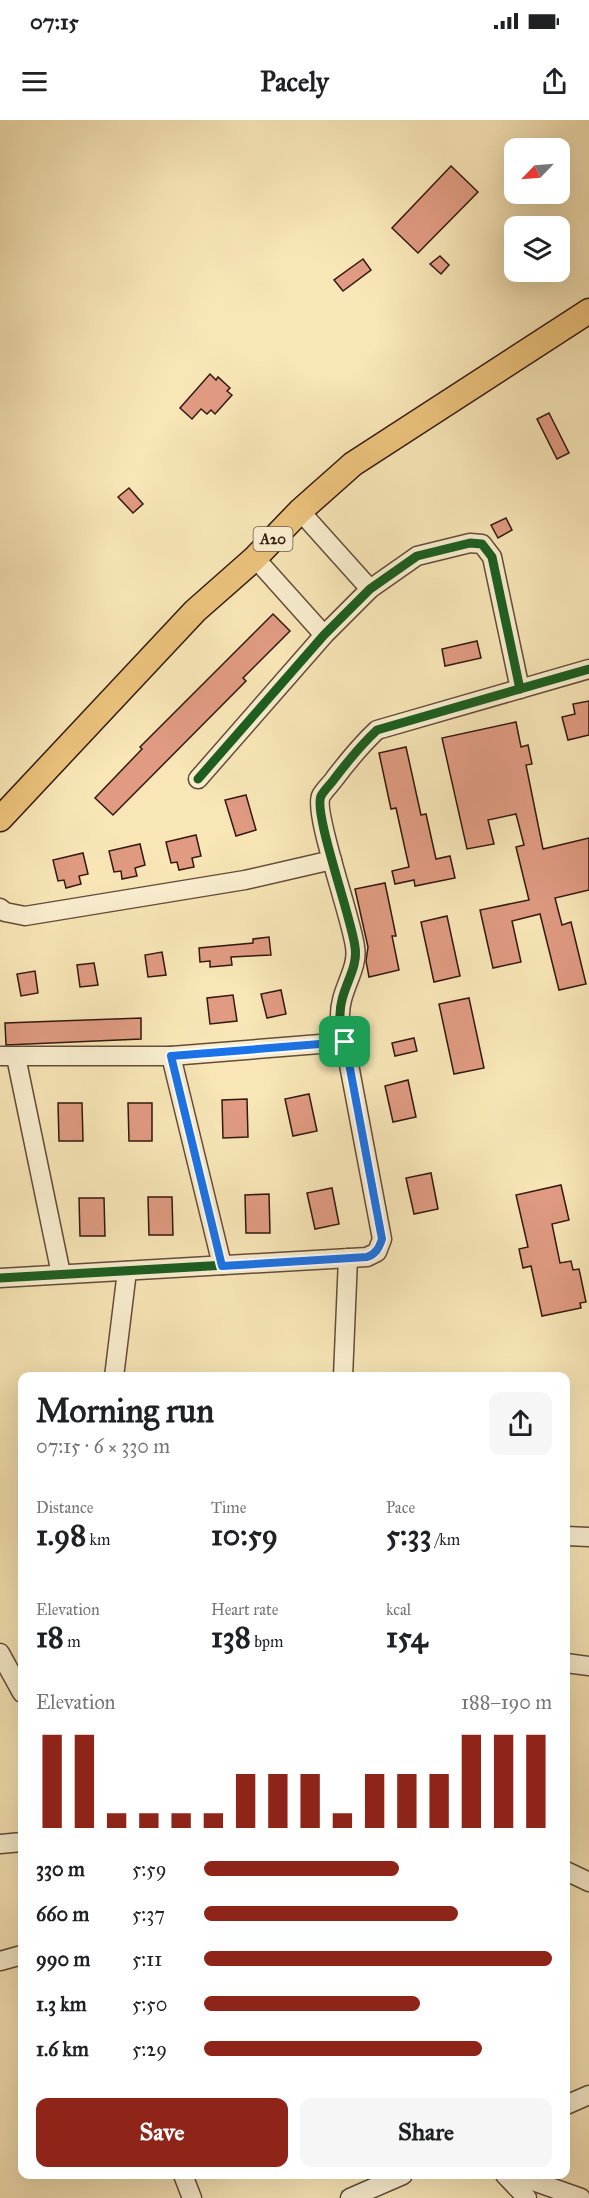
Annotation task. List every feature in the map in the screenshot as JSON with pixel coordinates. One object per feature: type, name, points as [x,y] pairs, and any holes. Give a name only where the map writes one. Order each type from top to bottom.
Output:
[{"type":"main road","name":"A20","points":[[0,819],[186,620],[255,558],[300,511],[353,464],[589,310]]},
{"type":"street","points":[[300,511],[370,589]]},
{"type":"street","points":[[198,779],[324,635],[370,589],[417,556],[470,543],[482,544],[492,557],[520,689]]},
{"type":"street","points":[[255,558],[324,635]]},
{"type":"street","points":[[0,1278],[348,1258],[372,1255],[377,1252],[382,1239],[340,1006],[354,966],[356,947],[320,813],[320,797],[361,744],[377,730],[589,669]]},
{"type":"street","points":[[0,908],[6,912],[26,916],[245,879],[332,860]]},
{"type":"street","points":[[62,1274],[8,1057],[171,1056],[345,1042]]},
{"type":"street","points":[[171,1056],[222,1266]]},
{"type":"street","points":[[343,1372],[348,1258]]},
{"type":"street","points":[[115,1372],[127,1271]]},
{"type":"street","points":[[570,1536],[589,1537]]},
{"type":"street","points":[[0,1653],[18,1686]]},
{"type":"street","points":[[570,1664],[589,1666]]},
{"type":"street","points":[[0,1844],[18,1842]]},
{"type":"street","points":[[570,1873],[589,1882]]},
{"type":"street","points":[[0,1961],[18,1956]]},
{"type":"street","points":[[570,2103],[589,2095]]},
{"type":"street","points":[[185,2179],[192,2198]]},
{"type":"street","points":[[350,2198],[394,2179]]},
{"type":"street","points":[[509,2179],[527,2198]]},
{"type":"street","points":[[527,2179],[581,2198]]},
{"type":"building","points":[[451,166],[478,192],[418,253],[392,228]]},
{"type":"building","points":[[440,256],[449,265],[441,274],[430,264]]},
{"type":"building","points":[[363,259],[371,270],[343,291],[334,280]]},
{"type":"building","points":[[210,374],[216,380],[218,377],[230,388],[227,391],[232,395],[215,414],[211,410],[207,414],[201,409],[192,419],[180,408]]},
{"type":"building","points":[[549,413],[569,453],[557,459],[537,419]]},
{"type":"building","points":[[129,488],[143,504],[133,513],[118,497]]},
{"type":"building","points":[[506,518],[512,530],[498,538],[491,525]]},
{"type":"building","points":[[273,614],[290,631],[243,678],[246,681],[113,815],[95,798],[142,749],[140,747]]},
{"type":"building","points":[[477,641],[481,658],[445,666],[442,649]]},
{"type":"building","points":[[589,701],[589,735],[568,740],[562,717],[575,714],[573,704]]},
{"type":"building","points":[[516,722],[521,747],[528,745],[532,764],[526,765],[543,849],[589,838],[589,890],[555,898],[562,925],[571,922],[586,984],[559,990],[540,914],[512,921],[521,962],[493,968],[480,910],[529,900],[516,847],[524,845],[516,814],[488,820],[494,844],[467,849],[442,738]]},
{"type":"building","points":[[406,747],[421,815],[426,814],[436,859],[450,856],[455,878],[415,886],[414,880],[395,884],[392,871],[409,867],[396,808],[391,809],[379,753]]},
{"type":"building","points":[[246,795],[256,830],[236,836],[225,800]]},
{"type":"building","points":[[196,835],[201,856],[192,858],[194,867],[179,870],[177,862],[171,863],[166,842]]},
{"type":"building","points":[[140,844],[145,865],[135,868],[137,876],[122,879],[121,871],[114,872],[109,851]]},
{"type":"building","points":[[83,853],[88,874],[79,876],[81,884],[66,888],[64,880],[58,881],[53,860]]},
{"type":"building","points":[[385,883],[396,936],[392,936],[399,970],[369,977],[366,961],[368,947],[355,889]]},
{"type":"building","points":[[447,916],[460,976],[434,982],[421,922]]},
{"type":"building","points":[[269,937],[271,955],[231,957],[232,965],[210,967],[210,961],[200,962],[199,948],[253,943],[253,939]]},
{"type":"building","points":[[162,952],[166,975],[148,977],[145,955]]},
{"type":"building","points":[[94,963],[98,985],[80,987],[77,965]]},
{"type":"building","points":[[35,971],[38,993],[21,996],[17,974]]},
{"type":"building","points":[[281,990],[286,1014],[267,1018],[261,994]]},
{"type":"building","points":[[233,995],[237,1021],[210,1024],[207,998]]},
{"type":"building","points":[[469,998],[484,1068],[454,1074],[439,1004]]},
{"type":"building","points":[[141,1018],[141,1039],[6,1045],[5,1023]]},
{"type":"building","points":[[414,1038],[417,1051],[395,1056],[392,1043]]},
{"type":"building","points":[[408,1080],[416,1117],[393,1122],[385,1086]]},
{"type":"building","points":[[309,1094],[317,1131],[293,1136],[285,1099]]},
{"type":"building","points":[[247,1099],[248,1137],[223,1138],[222,1100]]},
{"type":"building","points":[[58,1103],[82,1103],[83,1141],[59,1141]]},
{"type":"building","points":[[128,1103],[152,1103],[152,1141],[129,1141]]},
{"type":"building","points":[[431,1173],[438,1209],[414,1214],[406,1178]]},
{"type":"building","points":[[561,1185],[569,1220],[552,1224],[560,1263],[571,1261],[573,1270],[579,1269],[586,1302],[580,1303],[581,1308],[542,1316],[531,1266],[523,1268],[519,1249],[528,1247],[516,1195]]},
{"type":"building","points":[[332,1188],[339,1224],[315,1229],[307,1193]]},
{"type":"building","points":[[269,1194],[270,1233],[246,1233],[245,1195]]},
{"type":"building","points":[[148,1197],[172,1197],[173,1235],[149,1235]]},
{"type":"building","points":[[79,1198],[104,1198],[105,1236],[80,1236]]},
{"type":"cycle path","points":[[198,779],[324,635],[370,589],[417,556],[470,543],[482,544],[492,557],[520,689]]},
{"type":"cycle path","points":[[0,1278],[367,1257],[377,1252],[382,1239],[340,1017],[342,998],[354,964],[355,947],[327,844],[320,806],[321,796],[355,753],[377,730],[589,669]]},
{"type":"route","points":[[345,1042],[382,1239],[377,1252],[367,1257],[222,1266],[171,1056],[345,1042]]}]
